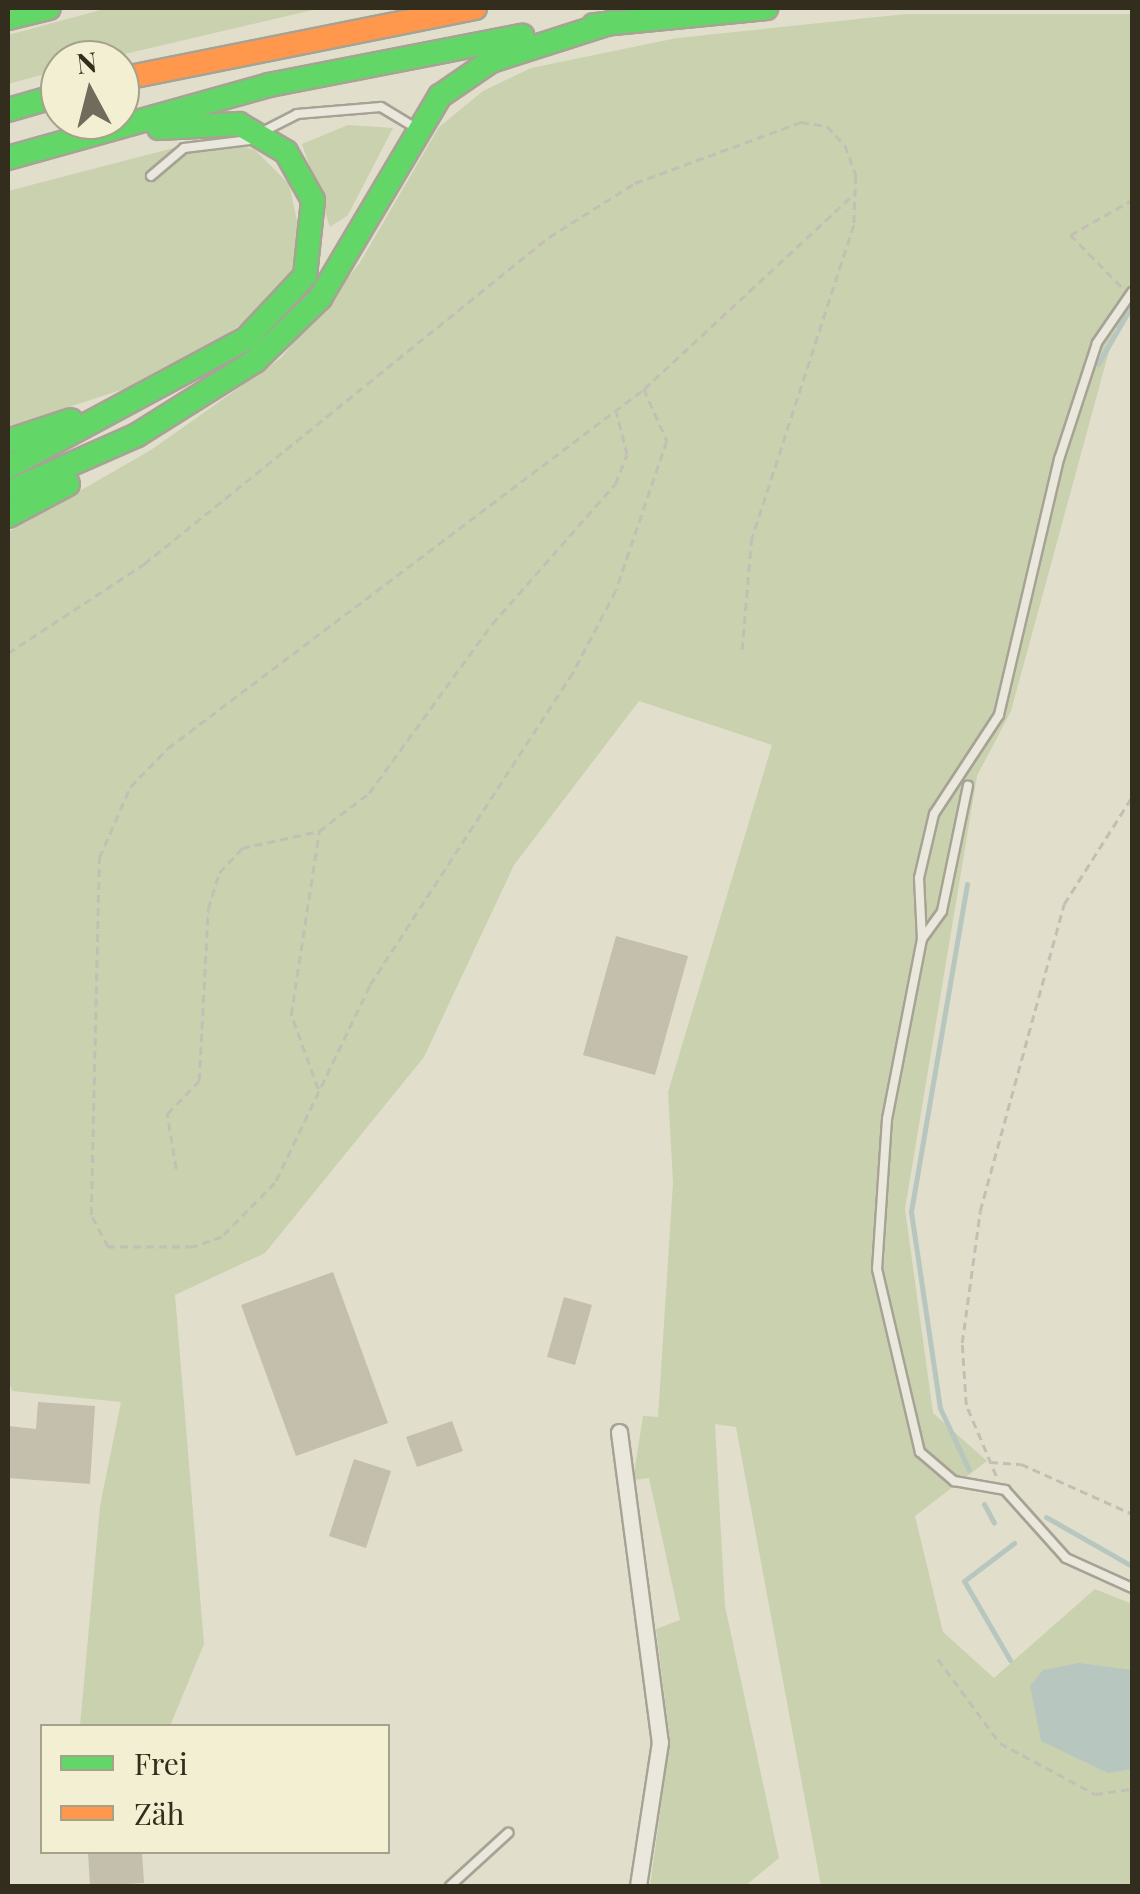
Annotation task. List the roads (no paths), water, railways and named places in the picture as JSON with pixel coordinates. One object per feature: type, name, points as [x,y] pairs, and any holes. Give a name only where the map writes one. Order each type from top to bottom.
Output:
[{"type":"highway","points":[[8,18],[49,8]]},
{"type":"highway","points":[[140,75],[474,8]]},
{"type":"highway","points":[[140,119],[305,76],[613,22],[766,8]]},
{"type":"highway","points":[[8,516],[256,361],[302,320],[362,231],[414,127],[491,61],[613,22]]},
{"type":"highway","points":[[8,110],[40,101]]},
{"type":"highway","points":[[8,468],[246,339],[305,276],[313,200],[296,164],[264,132],[217,122],[140,125]]},
{"type":"highway","points":[[8,158],[67,140]]},
{"type":"highway","points":[[8,442],[139,396]]},
{"type":"highway","points":[[8,492],[147,430]]},
{"type":"street","points":[[619,1432],[660,1742],[638,1886]]},
{"type":"lane","points":[[151,176],[184,148],[264,132],[298,114],[381,107],[414,127]]},
{"type":"lane","points":[[1131,294],[1097,343],[1060,459],[999,714],[934,814],[918,878],[922,939],[887,1119],[877,1269],[913,1440],[954,1481],[1004,1490],[1066,1558],[1132,1588]]},
{"type":"lane","points":[[922,939],[942,912],[968,786]]},
{"type":"lane","points":[[450,1886],[508,1833]]},
{"type":"waterway","points":[[1098,364],[1132,305]]},
{"type":"waterway","points":[[967,884],[911,1212],[940,1408],[969,1470]]},
{"type":"waterway","points":[[984,1504],[994,1523]]},
{"type":"waterway","points":[[1046,1517],[1132,1566]]},
{"type":"waterway","points":[[1010,1660],[964,1581],[1014,1543]]}]
